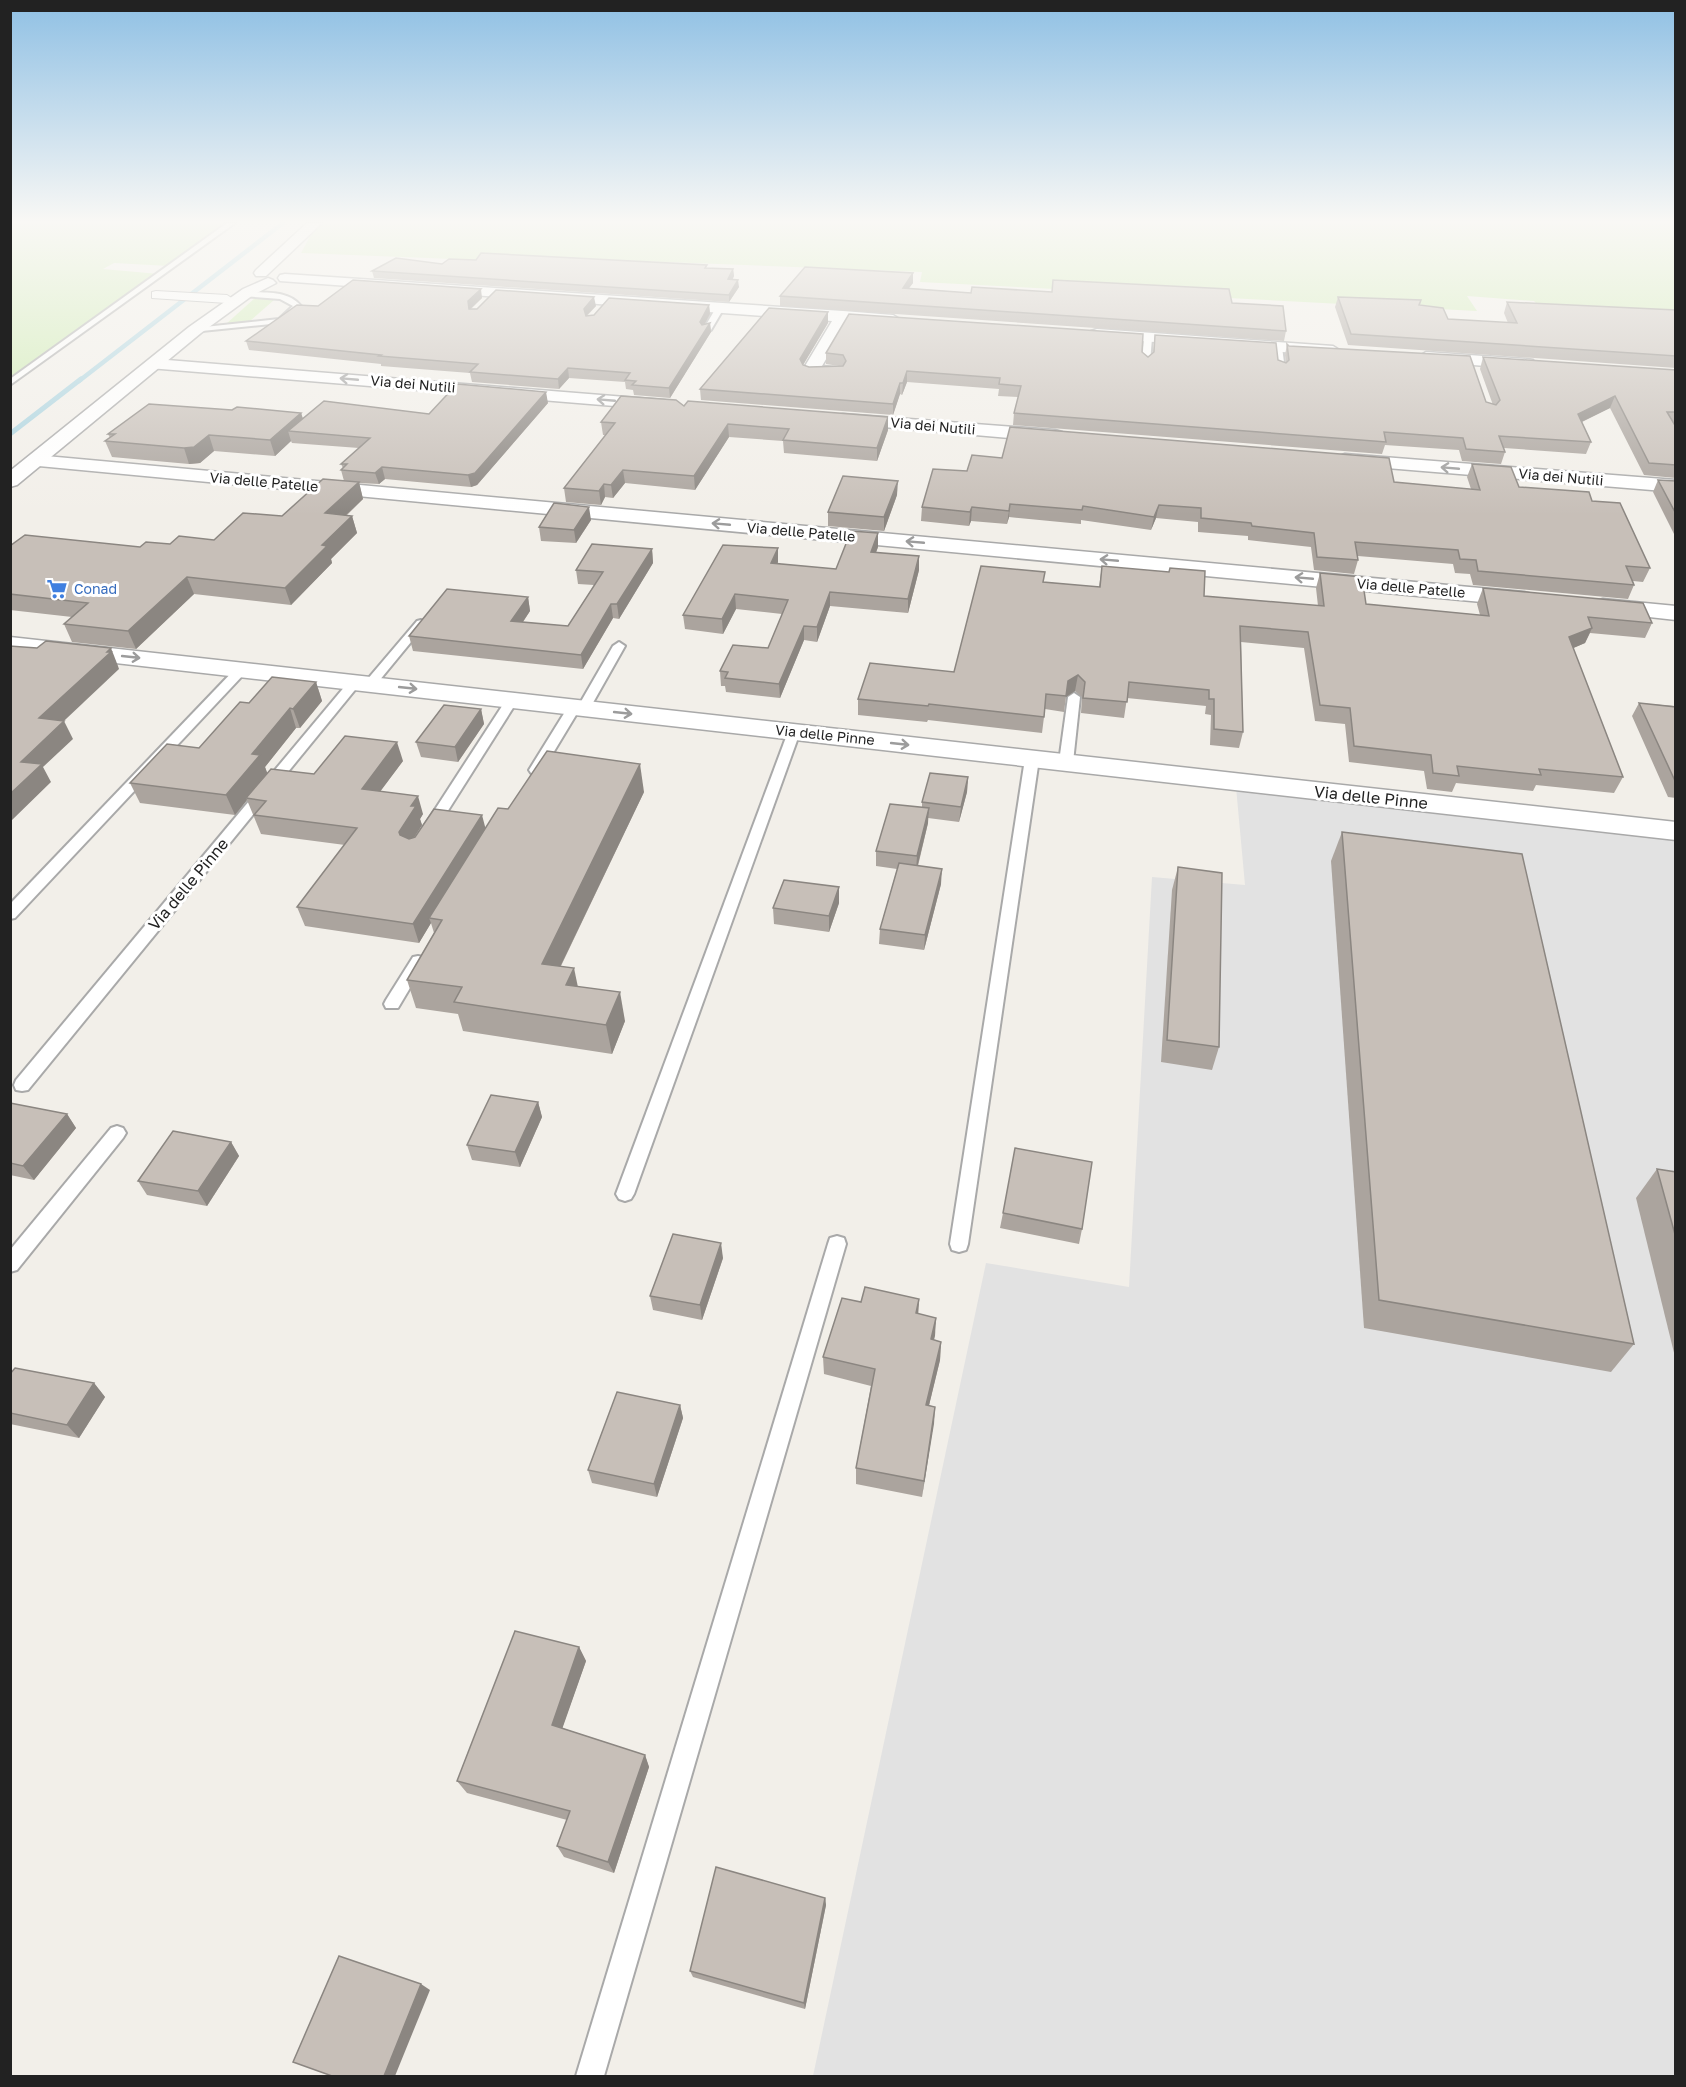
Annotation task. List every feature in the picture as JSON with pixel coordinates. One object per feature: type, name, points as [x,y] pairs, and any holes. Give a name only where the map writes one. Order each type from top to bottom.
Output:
[{"type":"street","points":[[10,466],[138,362],[197,320]]},
{"type":"street","points":[[10,481],[208,320]]},
{"type":"street","points":[[835,372],[811,371],[840,320]]},
{"type":"street","points":[[905,320],[913,321]]},
{"type":"street","points":[[1082,333],[1346,352]]},
{"type":"street","points":[[1415,356],[1471,365],[1549,366]]},
{"type":"street","name":"Via dei Nutili","points":[[155,364],[678,406]]},
{"type":"street","name":"Via dei Nutili","points":[[820,417],[1070,437]]},
{"type":"street","name":"Via dei Nutili","points":[[1331,459],[1676,486]]},
{"type":"street","name":"Via delle Patelle","points":[[35,461],[1545,601]]},
{"type":"street","points":[[1580,604],[1676,613]]},
{"type":"street","name":"Via delle Pinne","points":[[10,644],[1676,831]]},
{"type":"lane","points":[[10,383],[97,320]]},
{"type":"lane","points":[[195,330],[282,320]]},
{"type":"lane","points":[[707,330],[713,320]]},
{"type":"lane","points":[[1146,363],[1148,338]]},
{"type":"lane","points":[[1278,347],[1281,370]]},
{"type":"lane","name":"Via delle Pinne","points":[[22,1085],[363,683],[421,622]]},
{"type":"lane","points":[[525,787],[619,646]]},
{"type":"lane","points":[[10,914],[241,670]]},
{"type":"lane","points":[[1066,762],[1074,698]]},
{"type":"lane","points":[[420,844],[442,819],[512,700]]},
{"type":"lane","points":[[625,1194],[794,732]]},
{"type":"lane","points":[[959,1244],[1032,759]]},
{"type":"lane","points":[[392,1004],[428,945]]},
{"type":"lane","points":[[10,1264],[117,1133]]},
{"type":"lane","points":[[590,2076],[837,1244]]},
{"type":"green space","points":[[11,320],[94,320],[11,380]]},
{"type":"green space","points":[[230,320],[251,320],[249,322],[226,324]]},
{"type":"shaded area","points":[[1236,787],[1676,838],[1675,2076],[813,2076],[986,1263],[1129,1287],[1152,877],[1245,885]]},
{"type":"building","points":[[275,320],[701,320],[702,325],[710,323],[669,388],[632,385],[636,381],[625,380],[630,373],[568,368],[558,379],[470,372],[478,364],[379,356],[381,355],[246,341]]},
{"type":"building","points":[[758,320],[823,320],[800,359],[803,365],[809,367],[843,366],[846,361],[843,355],[826,353],[845,320],[943,320],[1143,334],[1142,352],[1148,357],[1154,352],[1155,335],[1276,343],[1278,360],[1286,363],[1289,360],[1287,344],[1289,346],[1470,356],[1486,402],[1496,405],[1500,400],[1483,357],[1676,370],[1676,412],[1667,412],[1676,427],[1676,465],[1649,463],[1615,396],[1578,414],[1591,442],[1499,436],[1505,452],[1466,449],[1463,438],[1384,432],[1386,442],[1014,413],[1021,386],[999,384],[1000,378],[907,371],[893,404],[700,389]]},
{"type":"building","points":[[1133,320],[1285,320],[1286,331]]},
{"type":"building","points":[[1346,320],[1472,320],[1517,323],[1516,320],[1676,320],[1676,356],[1351,334]]},
{"type":"building","points":[[457,384],[546,392],[475,473],[468,475],[382,467],[375,473],[341,470],[347,464],[341,464],[370,438],[288,431],[324,401],[429,414]]},
{"type":"building","points":[[621,396],[676,400],[684,406],[688,401],[888,417],[877,448],[783,440],[789,429],[728,424],[694,476],[623,470],[611,485],[604,484],[599,491],[564,488],[615,423],[601,422]]},
{"type":"building","points":[[149,404],[232,410],[237,407],[301,413],[270,440],[209,435],[194,447],[184,448],[105,441],[115,434],[108,434]]},
{"type":"building","points":[[1010,427],[1389,458],[1394,482],[1480,490],[1472,464],[1511,467],[1519,487],[1589,492],[1592,501],[1620,503],[1650,568],[1626,566],[1634,585],[1478,571],[1476,560],[1460,559],[1458,550],[1355,542],[1358,560],[1317,557],[1314,533],[1201,518],[1201,508],[1159,505],[1154,517],[1083,506],[1082,510],[1010,504],[1009,511],[972,507],[970,512],[922,507],[933,469],[967,471],[972,455],[1002,458]]},
{"type":"building","points":[[843,476],[898,481],[884,517],[828,512]]},
{"type":"building","points":[[323,479],[359,482],[325,513],[352,516],[322,545],[327,546],[285,588],[187,577],[128,631],[64,624],[88,603],[10,594],[10,546],[25,535],[140,547],[146,542],[170,544],[179,536],[214,540],[243,513],[282,516]]},
{"type":"building","points":[[1658,480],[1676,481],[1676,514]]},
{"type":"building","points":[[554,503],[589,507],[574,530],[539,527]]},
{"type":"building","points":[[851,531],[878,533],[871,552],[919,556],[908,599],[830,592],[817,627],[804,626],[779,684],[725,678],[728,672],[720,671],[733,645],[768,648],[788,600],[735,594],[722,619],[683,615],[723,545],[778,548],[771,563],[836,569]]},
{"type":"building","points":[[592,544],[652,549],[617,604],[611,604],[581,655],[409,636],[447,589],[528,597],[511,621],[568,626],[603,572],[576,570]]},
{"type":"building","points":[[981,566],[1045,572],[1043,582],[1100,587],[1102,566],[1169,572],[1170,568],[1205,571],[1204,596],[1324,606],[1320,573],[1362,577],[1366,604],[1489,616],[1483,588],[1643,603],[1652,623],[1588,617],[1592,628],[1569,637],[1623,777],[1539,769],[1541,775],[1457,766],[1459,776],[1433,773],[1431,755],[1354,746],[1350,708],[1320,705],[1308,632],[1240,626],[1243,732],[1214,729],[1214,699],[1209,699],[1209,690],[1129,682],[1127,702],[1083,698],[1085,682],[1078,675],[1068,681],[1066,696],[1046,694],[1044,717],[929,704],[928,706],[858,699],[870,663],[954,672]]},
{"type":"building","points":[[46,641],[111,648],[107,652],[111,652],[39,718],[64,721],[21,762],[42,764],[10,794],[10,646],[37,648]]},
{"type":"building","points":[[272,677],[316,682],[293,709],[290,708],[252,754],[260,755],[226,795],[130,783],[167,744],[199,748],[240,702],[249,703]]},
{"type":"building","points":[[1639,703],[1676,707],[1676,783]]},
{"type":"building","points":[[444,705],[481,709],[455,747],[416,742]]},
{"type":"building","points":[[345,736],[397,742],[362,789],[418,796],[411,806],[416,806],[399,832],[400,835],[409,839],[415,837],[434,809],[482,815],[413,924],[297,907],[357,828],[254,815],[266,801],[246,798],[271,769],[314,774]]},
{"type":"building","points":[[547,751],[640,764],[542,964],[574,968],[566,985],[620,992],[606,1025],[454,1002],[462,987],[407,980],[442,920],[429,918],[498,808],[508,809]]},
{"type":"building","points":[[930,773],[968,777],[961,807],[922,802]]},
{"type":"building","points":[[890,804],[929,808],[917,856],[876,851]]},
{"type":"building","points":[[1342,832],[1522,854],[1634,1344],[1379,1300]]},
{"type":"building","points":[[899,863],[942,869],[925,935],[880,929]]},
{"type":"building","points":[[1178,867],[1222,873],[1219,1047],[1167,1040]]},
{"type":"building","points":[[784,880],[839,887],[829,916],[773,908]]},
{"type":"building","points":[[491,1095],[538,1102],[515,1152],[467,1145]]},
{"type":"building","points":[[10,1103],[67,1114],[23,1166],[10,1163]]},
{"type":"building","points":[[173,1131],[231,1142],[198,1191],[138,1181]]},
{"type":"building","points":[[1015,1148],[1092,1162],[1082,1229],[1003,1213]]},
{"type":"building","points":[[1657,1169],[1676,1172],[1676,1238]]},
{"type":"building","points":[[673,1234],[721,1243],[700,1305],[650,1296]]},
{"type":"building","points":[[865,1287],[919,1299],[916,1313],[936,1318],[931,1339],[941,1342],[926,1405],[935,1407],[924,1481],[856,1468],[875,1369],[823,1357],[842,1298],[861,1302]]},
{"type":"building","points":[[15,1368],[94,1383],[67,1425],[10,1413],[10,1374]]},
{"type":"building","points":[[617,1392],[680,1405],[654,1484],[588,1470]]},
{"type":"building","points":[[515,1631],[579,1647],[552,1725],[645,1755],[608,1862],[557,1846],[570,1811],[457,1781]]},
{"type":"building","points":[[716,1867],[825,1898],[804,2003],[690,1971]]},
{"type":"building","points":[[339,1956],[421,1984],[384,2076],[332,2076],[293,2062]]},
{"type":"waterway","points":[[79,381],[157,320]]},
{"type":"waterway","points":[[10,434],[81,379]]},
{"type":"place","name":"Conad","points":[[57,589]]}]
